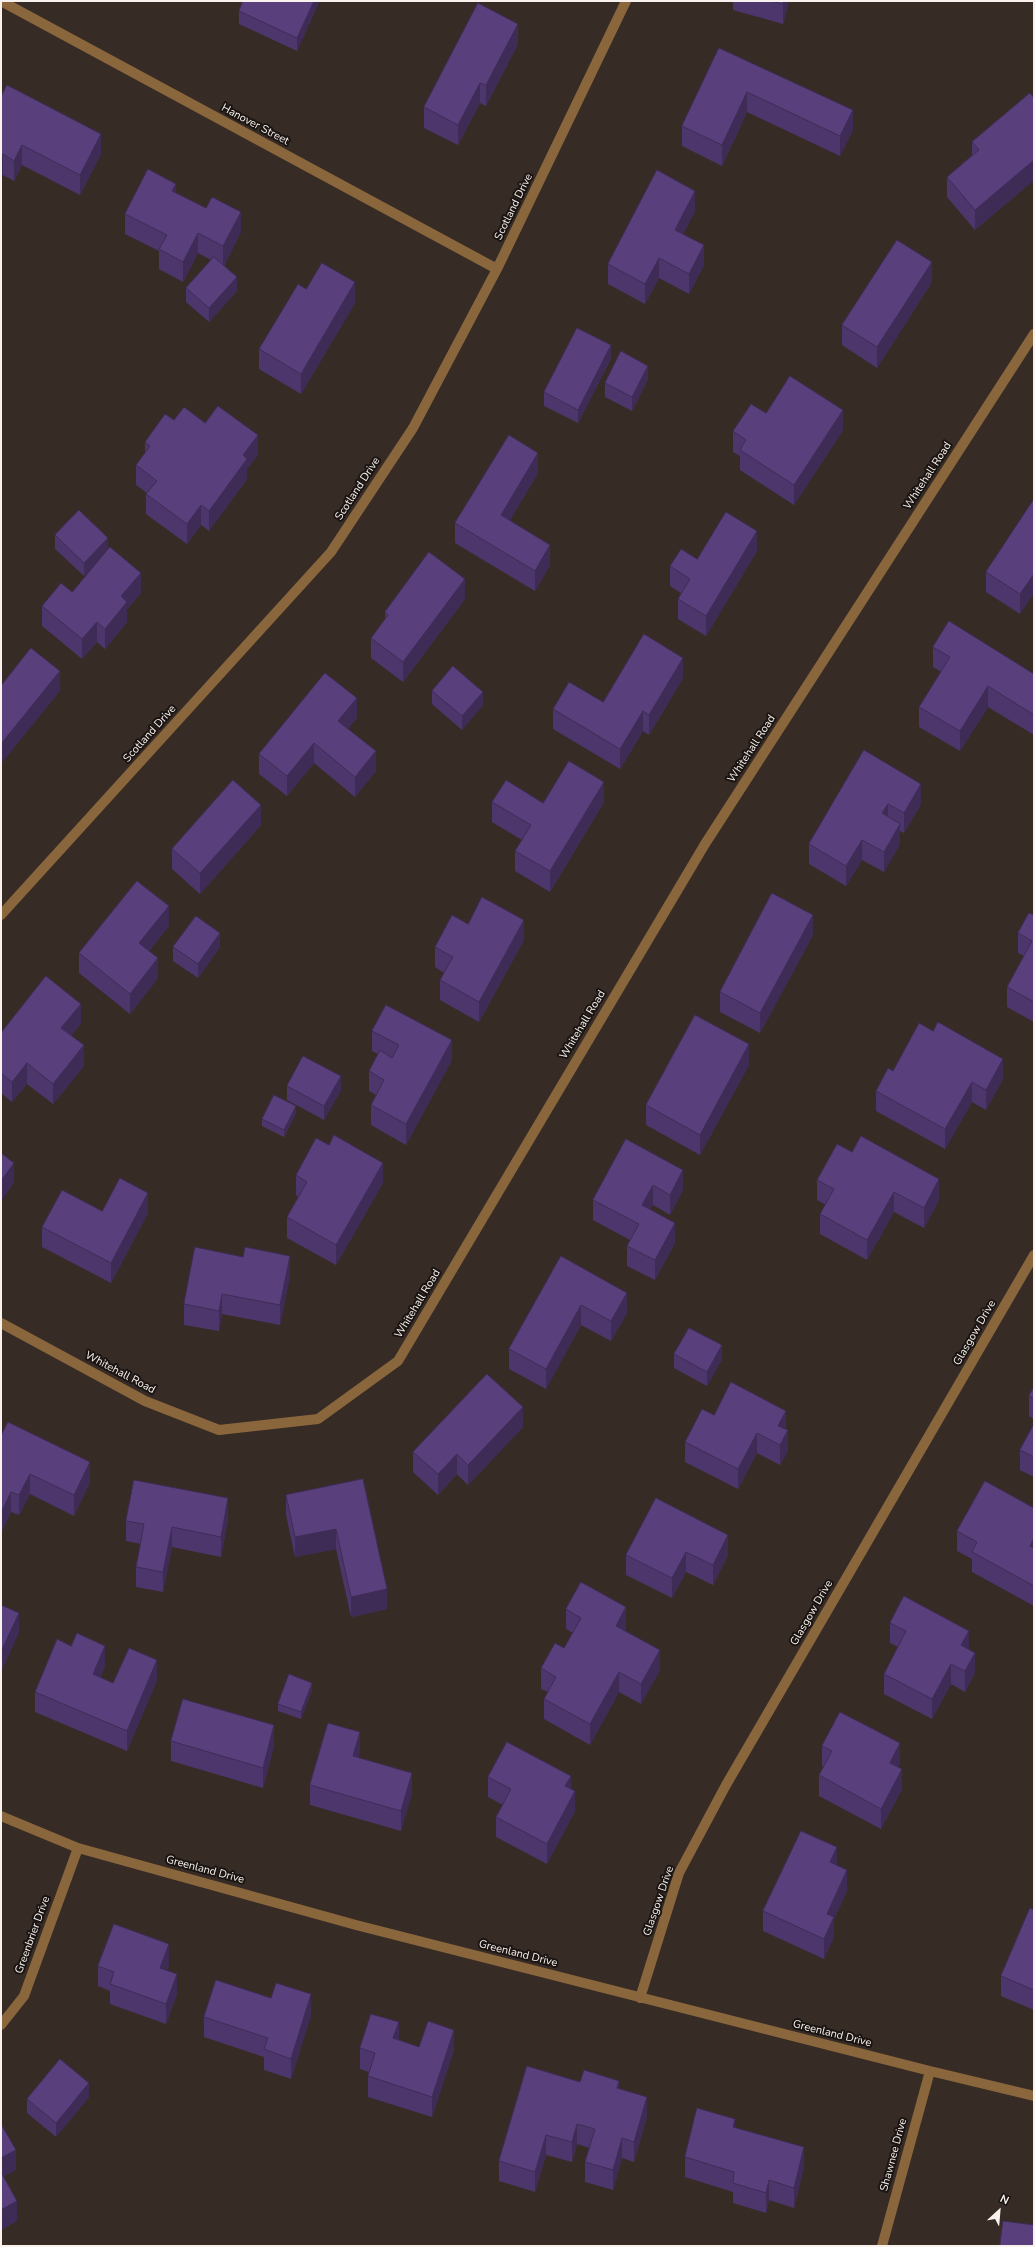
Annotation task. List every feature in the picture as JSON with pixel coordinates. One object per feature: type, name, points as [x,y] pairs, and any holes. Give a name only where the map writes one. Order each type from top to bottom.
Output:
[{"type":"street","name":"Hanover Street","points":[[1,1],[497,269]]},
{"type":"street","name":"Scotland Drive","points":[[1,915],[331,552],[413,428],[497,269],[626,1]]},
{"type":"street","name":"Whitehall Road","points":[[1,1322],[145,1401],[219,1430],[318,1419],[398,1361],[705,844],[1034,334]]},
{"type":"street","name":"Glasgow Drive","points":[[640,1998],[679,1873],[722,1792],[1034,1255]]},
{"type":"street","name":"Greenland Drive","points":[[1,1816],[78,1848],[356,1925],[640,1998],[1034,2096]]},
{"type":"street","name":"Greenbrier Drive","points":[[1,2025],[24,1996],[78,1848]]},
{"type":"street","name":"Shawnee Drive","points":[[882,2246],[930,2071]]},
{"type":"building","points":[[243,1],[314,1],[297,38],[239,11]]},
{"type":"building","points":[[771,1],[783,1],[783,4]]},
{"type":"building","points":[[478,3],[518,24],[486,85],[480,83],[458,125],[424,107]]},
{"type":"building","points":[[719,48],[853,110],[840,136],[747,92],[722,145],[682,126]]},
{"type":"building","points":[[7,85],[101,134],[80,175],[22,145],[14,161],[3,154],[1,157],[1,97]]},
{"type":"building","points":[[1030,93],[1034,98],[1034,160],[975,210],[947,177],[979,150],[972,142]]},
{"type":"building","points":[[148,169],[176,184],[172,191],[206,208],[212,197],[241,212],[223,246],[198,233],[183,262],[159,249],[167,235],[125,214]]},
{"type":"building","points":[[657,170],[695,191],[675,230],[704,245],[689,274],[659,258],[645,284],[608,264]]},
{"type":"building","points":[[897,240],[932,262],[877,347],[842,325]]},
{"type":"building","points":[[214,257],[237,277],[209,308],[186,288]]},
{"type":"building","points":[[322,263],[355,282],[301,374],[259,349],[298,284],[306,289]]},
{"type":"building","points":[[577,328],[611,345],[578,410],[544,392]]},
{"type":"building","points":[[621,351],[648,366],[632,397],[605,383]]},
{"type":"building","points":[[790,376],[843,410],[794,485],[740,450],[746,440],[733,431],[751,404],[766,413]]},
{"type":"building","points":[[218,406],[258,435],[243,455],[247,459],[209,511],[201,505],[187,524],[146,494],[157,481],[136,465],[150,446],[145,442],[165,414],[174,420],[184,407],[205,423]]},
{"type":"building","points":[[509,435],[538,453],[501,515],[550,545],[535,571],[455,523]]},
{"type":"building","points":[[1034,499],[1034,574],[1020,594],[986,572]]},
{"type":"building","points":[[79,510],[108,538],[84,563],[55,535]]},
{"type":"building","points":[[726,512],[757,531],[706,616],[678,599],[690,579],[670,566],[681,549],[697,559]]},
{"type":"building","points":[[110,547],[141,573],[121,596],[127,602],[105,629],[97,622],[82,639],[42,606],[61,583],[72,592]]},
{"type":"building","points":[[429,552],[465,579],[403,662],[371,638],[388,615],[385,612]]},
{"type":"building","points":[[949,621],[1034,674],[1034,715],[988,686],[960,731],[919,707],[950,657],[933,647]]},
{"type":"building","points":[[644,634],[683,658],[649,715],[643,711],[620,749],[553,709],[569,682],[603,702]]},
{"type":"building","points":[[31,648],[60,671],[1,744],[1,686]]},
{"type":"building","points":[[453,666],[483,692],[462,716],[432,691]]},
{"type":"building","points":[[325,673],[357,698],[338,721],[376,751],[355,777],[314,743],[287,776],[259,754]]},
{"type":"building","points":[[864,750],[921,784],[904,813],[888,804],[882,813],[900,824],[884,852],[862,840],[846,866],[809,844]]},
{"type":"building","points":[[569,761],[604,782],[550,871],[515,851],[531,825],[492,802],[506,780],[543,803]]},
{"type":"building","points":[[233,780],[261,805],[200,873],[172,849]]},
{"type":"building","points":[[137,881],[169,906],[139,943],[158,958],[130,994],[79,953]]},
{"type":"building","points":[[772,893],[813,915],[760,1013],[720,992]]},
{"type":"building","points":[[482,897],[524,920],[479,1002],[440,980],[453,957],[435,947],[452,915],[468,924]]},
{"type":"building","points":[[1029,913],[1034,915],[1034,1002],[1007,987],[1032,941],[1018,933]]},
{"type":"building","points":[[196,916],[220,933],[198,964],[173,947]]},
{"type":"building","points":[[46,976],[81,1004],[61,1028],[84,1045],[53,1084],[27,1063],[12,1082],[1,1073],[1,1033]]},
{"type":"building","points":[[386,1005],[452,1040],[406,1124],[371,1105],[384,1080],[369,1071],[380,1050],[392,1058],[399,1045],[372,1031]]},
{"type":"building","points":[[695,1015],[749,1044],[700,1135],[646,1105]]},
{"type":"building","points":[[938,1022],[1003,1059],[986,1090],[972,1082],[945,1129],[876,1091],[888,1068],[893,1071],[919,1023],[933,1031]]},
{"type":"building","points":[[303,1056],[341,1076],[324,1106],[287,1086]]},
{"type":"building","points":[[274,1095],[296,1106],[284,1130],[262,1119]]},
{"type":"building","points":[[334,1135],[383,1163],[336,1245],[287,1217],[307,1182],[296,1175],[316,1138],[329,1145]]},
{"type":"building","points":[[861,1136],[939,1179],[924,1208],[894,1192],[867,1240],[820,1214],[834,1189],[817,1180],[837,1144],[852,1152]]},
{"type":"building","points":[[626,1139],[683,1170],[670,1195],[653,1185],[642,1205],[675,1223],[655,1260],[627,1246],[639,1224],[593,1200]]},
{"type":"building","points":[[1,1153],[14,1163],[1,1181]]},
{"type":"building","points":[[120,1178],[148,1193],[111,1263],[42,1227],[62,1190],[102,1211]]},
{"type":"building","points":[[195,1247],[243,1257],[245,1247],[290,1256],[280,1305],[222,1294],[219,1311],[184,1304]]},
{"type":"building","points":[[561,1256],[627,1293],[611,1321],[581,1305],[546,1369],[509,1349]]},
{"type":"building","points":[[689,1328],[722,1345],[707,1372],[674,1354]]},
{"type":"building","points":[[487,1374],[523,1407],[468,1465],[457,1454],[438,1474],[413,1452]]},
{"type":"building","points":[[731,1382],[786,1411],[778,1426],[788,1430],[780,1445],[757,1433],[738,1469],[685,1442],[702,1409],[714,1415]]},
{"type":"building","points":[[1034,1387],[1034,1399],[1029,1396]]},
{"type":"building","points":[[8,1422],[90,1462],[74,1495],[30,1474],[19,1495],[11,1492],[1,1513],[1,1436]]},
{"type":"building","points":[[1034,1424],[1034,1457],[1020,1450]]},
{"type":"building","points":[[363,1479],[387,1589],[351,1597],[336,1529],[295,1537],[286,1495]]},
{"type":"building","points":[[134,1480],[228,1498],[221,1537],[172,1527],[163,1572],[136,1567],[144,1524],[126,1521]]},
{"type":"building","points":[[985,1481],[1034,1508],[1034,1538],[1030,1546],[1034,1548],[1034,1586],[972,1552],[977,1542],[957,1531]]},
{"type":"building","points":[[656,1498],[728,1535],[713,1565],[686,1552],[672,1578],[626,1555]]},
{"type":"building","points":[[581,1582],[626,1607],[616,1626],[660,1650],[641,1684],[619,1672],[590,1724],[544,1699],[556,1677],[541,1668],[555,1643],[564,1648],[581,1618],[566,1609]]},
{"type":"building","points":[[904,1596],[969,1631],[961,1645],[975,1653],[965,1671],[951,1664],[932,1699],[884,1674],[906,1631],[890,1623]]},
{"type":"building","points":[[1,1605],[19,1613],[1,1652]]},
{"type":"building","points":[[77,1633],[105,1646],[93,1674],[113,1683],[129,1648],[157,1660],[127,1731],[35,1692],[57,1639],[71,1646]]},
{"type":"building","points":[[289,1674],[312,1683],[301,1712],[278,1704]]},
{"type":"building","points":[[183,1699],[274,1725],[263,1768],[171,1741]]},
{"type":"building","points":[[840,1712],[900,1743],[890,1763],[902,1769],[881,1809],[819,1775],[832,1751],[822,1746]]},
{"type":"building","points":[[328,1723],[360,1732],[353,1756],[412,1773],[401,1811],[310,1785]]},
{"type":"building","points":[[507,1742],[571,1776],[565,1786],[575,1791],[547,1844],[496,1817],[511,1789],[488,1777]]},
{"type":"building","points":[[801,1831],[837,1847],[830,1862],[847,1870],[827,1914],[834,1917],[824,1939],[763,1911]]},
{"type":"building","points":[[1030,1908],[1034,1910],[1034,1990],[1001,1976]]},
{"type":"building","points":[[114,1924],[169,1944],[160,1968],[177,1974],[166,2004],[110,1984],[114,1972],[98,1966]]},
{"type":"building","points":[[216,1980],[271,1998],[276,1983],[311,1994],[291,2059],[264,2049],[268,2038],[204,2017]]},
{"type":"building","points":[[371,2014],[399,2022],[393,2038],[419,2047],[428,2021],[454,2030],[432,2097],[368,2076],[375,2053],[360,2048]]},
{"type":"building","points":[[60,2059],[89,2083],[56,2123],[27,2099]]},
{"type":"building","points":[[527,2066],[580,2082],[584,2070],[619,2081],[617,2088],[647,2097],[634,2142],[622,2138],[613,2170],[585,2162],[595,2129],[577,2124],[572,2142],[546,2135],[535,2172],[499,2161]]},
{"type":"building","points":[[697,2108],[735,2119],[733,2127],[804,2147],[794,2188],[769,2180],[766,2193],[733,2183],[734,2172],[685,2157]]},
{"type":"building","points":[[1,2124],[16,2150],[1,2158]]},
{"type":"building","points":[[1,2172],[17,2201],[1,2210]]},
{"type":"building","points":[[1003,2221],[1034,2225],[1034,2246],[1000,2246]]}]
